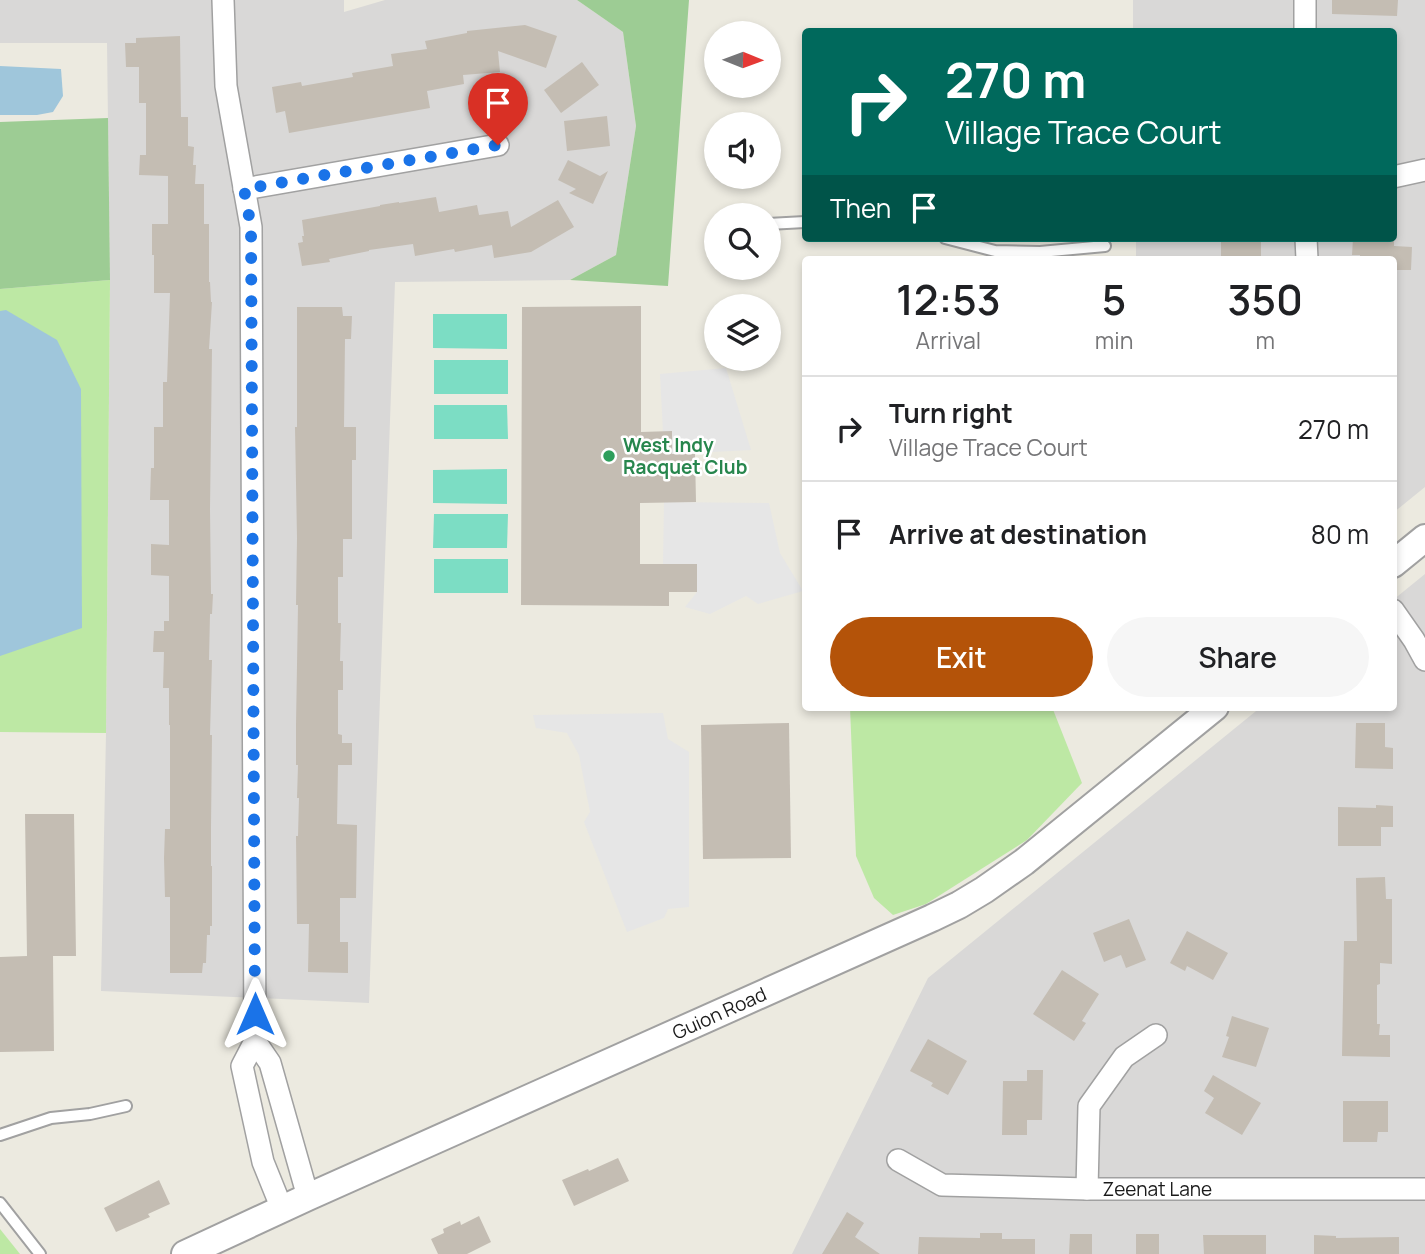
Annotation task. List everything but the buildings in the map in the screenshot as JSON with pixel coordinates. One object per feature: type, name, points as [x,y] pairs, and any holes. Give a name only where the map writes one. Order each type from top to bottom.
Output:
[{"type":"street","points":[[223,0],[226,86],[251,227],[255,1041],[242,1066],[263,1161],[282,1209]]},
{"type":"street","points":[[1305,0],[1305,28]]},
{"type":"street","points":[[244,189],[498,145]]},
{"type":"street","points":[[1397,176],[1425,170]]},
{"type":"street","points":[[1397,561],[1425,538]]},
{"type":"street","points":[[1397,616],[1425,660]]},
{"type":"street","name":"Guion Road","points":[[186,1254],[308,1196],[959,905],[1024,862],[1210,711]]},
{"type":"street","points":[[1087,1189],[1089,1106],[1124,1057],[1156,1035]]},
{"type":"street","points":[[255,1041],[270,1063],[308,1196]]},
{"type":"street","name":"Zeenat Lane","points":[[898,1160],[942,1185],[1087,1189],[1425,1189]]},
{"type":"lane","points":[[781,223],[802,222]]},
{"type":"lane","points":[[960,242],[995,251],[1040,252],[1105,246]]},
{"type":"lane","points":[[0,1135],[51,1118],[90,1114],[126,1106]]},
{"type":"lane","points":[[0,1203],[40,1254]]},
{"type":"shaded area","points":[[0,0],[344,0],[344,12],[385,0],[577,0],[623,32],[636,126],[616,255],[570,280],[395,282],[369,1003],[101,991],[110,280],[107,43],[0,43]]},
{"type":"shaded area","points":[[1133,0],[1425,0],[1425,487],[1397,510],[1397,256],[1136,256],[1136,242],[1397,242],[1397,28],[1133,28]]},
{"type":"shaded area","points":[[727,371],[751,450],[672,454],[672,432],[663,432],[660,374]]},
{"type":"shaded area","points":[[664,502],[769,503],[780,553],[802,591],[758,604],[746,596],[710,614],[685,607],[697,592],[697,564],[663,564]]},
{"type":"shaded area","points":[[1425,574],[1425,1254],[792,1254],[928,978],[1256,711],[1397,711],[1397,597]]},
{"type":"shaded area","points":[[663,713],[668,739],[689,752],[689,907],[668,909],[664,918],[627,932],[584,822],[590,812],[579,755],[567,733],[536,728],[533,715]]},
{"type":"green space","points":[[577,0],[689,0],[668,286],[570,280],[616,255],[636,126],[623,32]]},
{"type":"green space","points":[[108,118],[110,280],[0,289],[0,122]]},
{"type":"green space","points":[[110,280],[106,733],[0,732],[0,289]]},
{"type":"green space","points":[[433,314],[507,314],[507,349],[433,348]]},
{"type":"green space","points":[[434,360],[508,360],[508,394],[434,394]]},
{"type":"green space","points":[[434,405],[507,405],[508,439],[434,439]]},
{"type":"green space","points":[[507,469],[507,504],[433,503],[433,470]]},
{"type":"green space","points":[[434,514],[508,514],[507,548],[433,548]]},
{"type":"green space","points":[[434,559],[508,559],[508,593],[434,593]]},
{"type":"green space","points":[[850,711],[1054,711],[1082,783],[1027,840],[926,904],[893,915],[874,898],[856,856]]},
{"type":"green space","points":[[0,1229],[20,1254],[0,1254]]},
{"type":"water","points":[[0,66],[61,69],[63,96],[53,112],[0,115]]},
{"type":"water","points":[[6,310],[57,340],[81,389],[82,628],[0,656],[0,311]]},
{"type":"place","name":"West Indy Racquet Club","points":[[609,456]]},
{"type":"route","points":[[255,1014],[251,227],[244,189],[498,145]]}]
